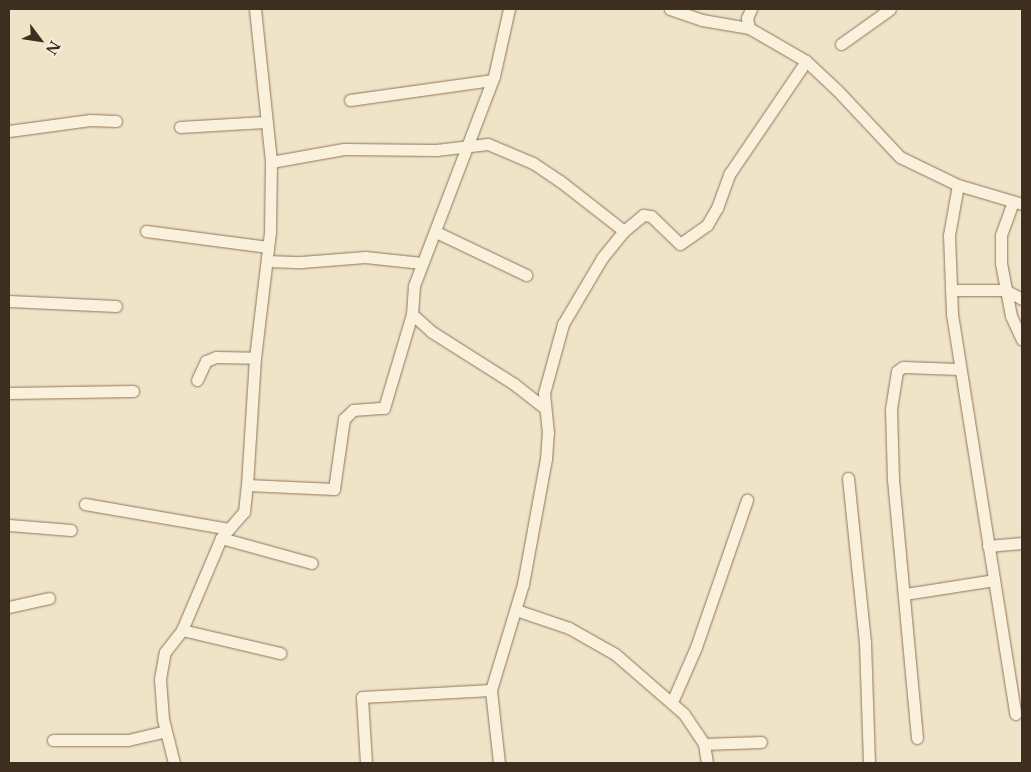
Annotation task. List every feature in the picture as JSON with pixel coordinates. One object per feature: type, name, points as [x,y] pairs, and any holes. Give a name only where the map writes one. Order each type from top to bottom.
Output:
[{"type":"street","points":[[174,763],[166,731],[160,678],[165,652],[182,630],[220,538],[244,512],[247,485],[255,358],[268,261],[272,162],[265,122],[255,9]]},
{"type":"street","points":[[247,485],[334,489],[344,419],[353,410],[384,408],[412,314],[411,300],[422,263],[436,232],[492,80],[506,33],[509,9]]},
{"type":"street","points":[[670,9],[702,20],[749,28],[806,61],[838,90],[900,157],[958,184],[1018,203],[1001,235],[1004,290],[1011,316],[1022,340]]},
{"type":"street","points":[[749,28],[747,18],[751,9]]},
{"type":"street","points":[[841,44],[890,9]]},
{"type":"street","points":[[499,763],[491,690],[516,610],[546,459],[544,393],[563,324],[581,290],[624,231],[643,215],[651,216],[680,244],[706,225],[717,208],[730,173],[806,61]]},
{"type":"street","points":[[350,100],[492,80]]},
{"type":"street","points":[[9,131],[90,120],[116,121]]},
{"type":"street","points":[[180,127],[265,122]]},
{"type":"street","points":[[272,162],[344,149],[468,147],[488,144],[533,163],[624,231]]},
{"type":"street","points":[[958,184],[949,235],[951,290],[962,364],[959,368],[1015,714]]},
{"type":"street","points":[[146,231],[268,247]]},
{"type":"street","points":[[436,232],[526,275]]},
{"type":"street","points":[[268,261],[301,262],[365,257],[422,263]]},
{"type":"street","points":[[951,290],[1004,290],[1022,299]]},
{"type":"street","points":[[9,301],[116,306]]},
{"type":"street","points":[[412,314],[432,332],[514,384],[545,408]]},
{"type":"street","points":[[197,380],[206,361],[216,357],[255,358]]},
{"type":"street","points":[[917,738],[890,439],[897,371],[903,367],[959,368]]},
{"type":"street","points":[[9,393],[133,391]]},
{"type":"street","points":[[848,478],[865,642],[869,763]]},
{"type":"street","points":[[672,702],[696,647],[747,500]]},
{"type":"street","points":[[85,504],[229,529]]},
{"type":"street","points":[[9,525],[71,530]]},
{"type":"street","points":[[220,538],[312,563]]},
{"type":"street","points":[[988,546],[1022,543]]},
{"type":"street","points":[[905,594],[994,580]]},
{"type":"street","points":[[9,607],[49,598]]},
{"type":"street","points":[[516,610],[569,628],[615,654],[672,702],[704,744],[707,763]]},
{"type":"street","points":[[182,630],[280,653]]},
{"type":"street","points":[[366,763],[362,697],[491,690]]},
{"type":"street","points":[[53,740],[128,740],[166,731]]},
{"type":"street","points":[[704,744],[761,742]]}]
